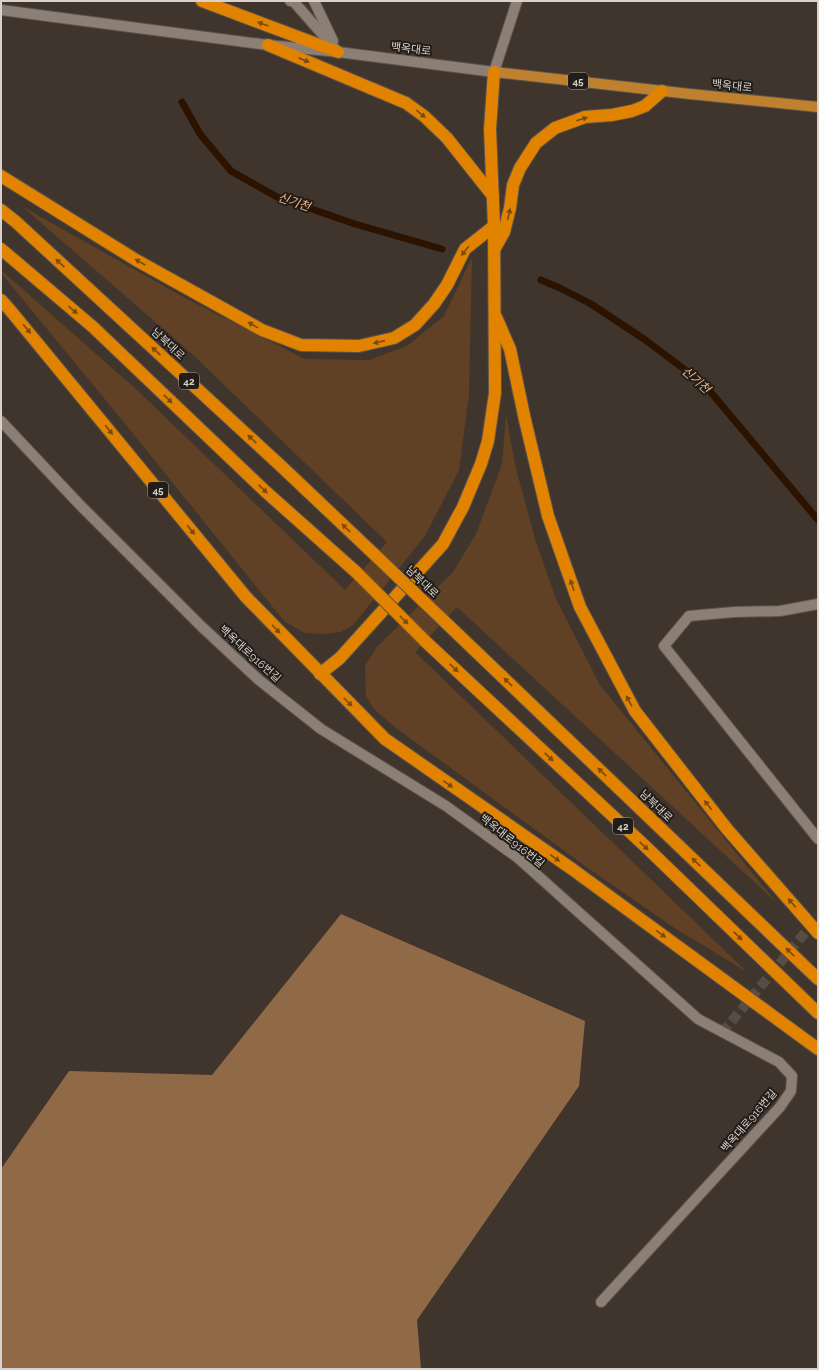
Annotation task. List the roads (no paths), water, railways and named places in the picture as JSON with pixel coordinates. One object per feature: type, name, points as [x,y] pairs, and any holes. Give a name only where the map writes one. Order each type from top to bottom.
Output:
[{"type":"highway","points":[[202,1],[338,52]]},
{"type":"highway","points":[[268,45],[406,103],[424,116],[447,138],[493,196]]},
{"type":"highway","points":[[494,72],[490,129],[496,318],[495,393],[488,441],[481,464],[463,507],[442,544],[340,658],[320,674],[385,739],[572,869],[818,1049]]},
{"type":"highway","points":[[494,250],[504,232],[510,208],[513,185],[520,168],[536,143],[555,128],[585,117],[612,115],[632,111],[645,106],[662,91]]},
{"type":"highway","points":[[1,176],[136,260],[262,330],[301,345],[359,346],[394,338],[415,325],[434,304],[447,285],[465,249],[494,226]]},
{"type":"highway","name":"남북대로","points":[[1,210],[16,222],[282,466],[818,980]]},
{"type":"highway","name":"42","points":[[1,249],[93,327],[265,491],[356,572],[426,642],[644,846],[818,1013]]},
{"type":"highway","name":"45","points":[[1,300],[246,598],[320,674]]},
{"type":"highway","points":[[496,318],[510,348],[525,420],[548,516],[583,614],[635,711],[727,830],[818,932]]},
{"type":"main road","name":"백옥대로","points":[[494,72],[818,107]]},
{"type":"street","points":[[290,1],[294,2],[338,52]]},
{"type":"street","points":[[314,1],[338,52]]},
{"type":"street","points":[[494,72],[517,1]]},
{"type":"street","name":"백옥대로","points":[[1,10],[268,45],[338,52],[494,72]]},
{"type":"street","name":"백옥대로916번길","points":[[1,420],[79,504],[201,626],[259,680],[321,729],[446,806],[518,858],[698,1019],[779,1062],[792,1076],[791,1091],[780,1107],[601,1302]]},
{"type":"street","points":[[818,604],[780,611],[734,612],[689,616],[664,646],[818,839]]},
{"type":"waterway","name":"신기천","points":[[182,102],[200,134],[231,171],[277,197],[355,224],[442,249]]},
{"type":"waterway","name":"신기천","points":[[541,280],[591,304],[644,339],[704,384],[818,520]]},
{"type":"tunnel","points":[[722,1033],[818,917]]}]
